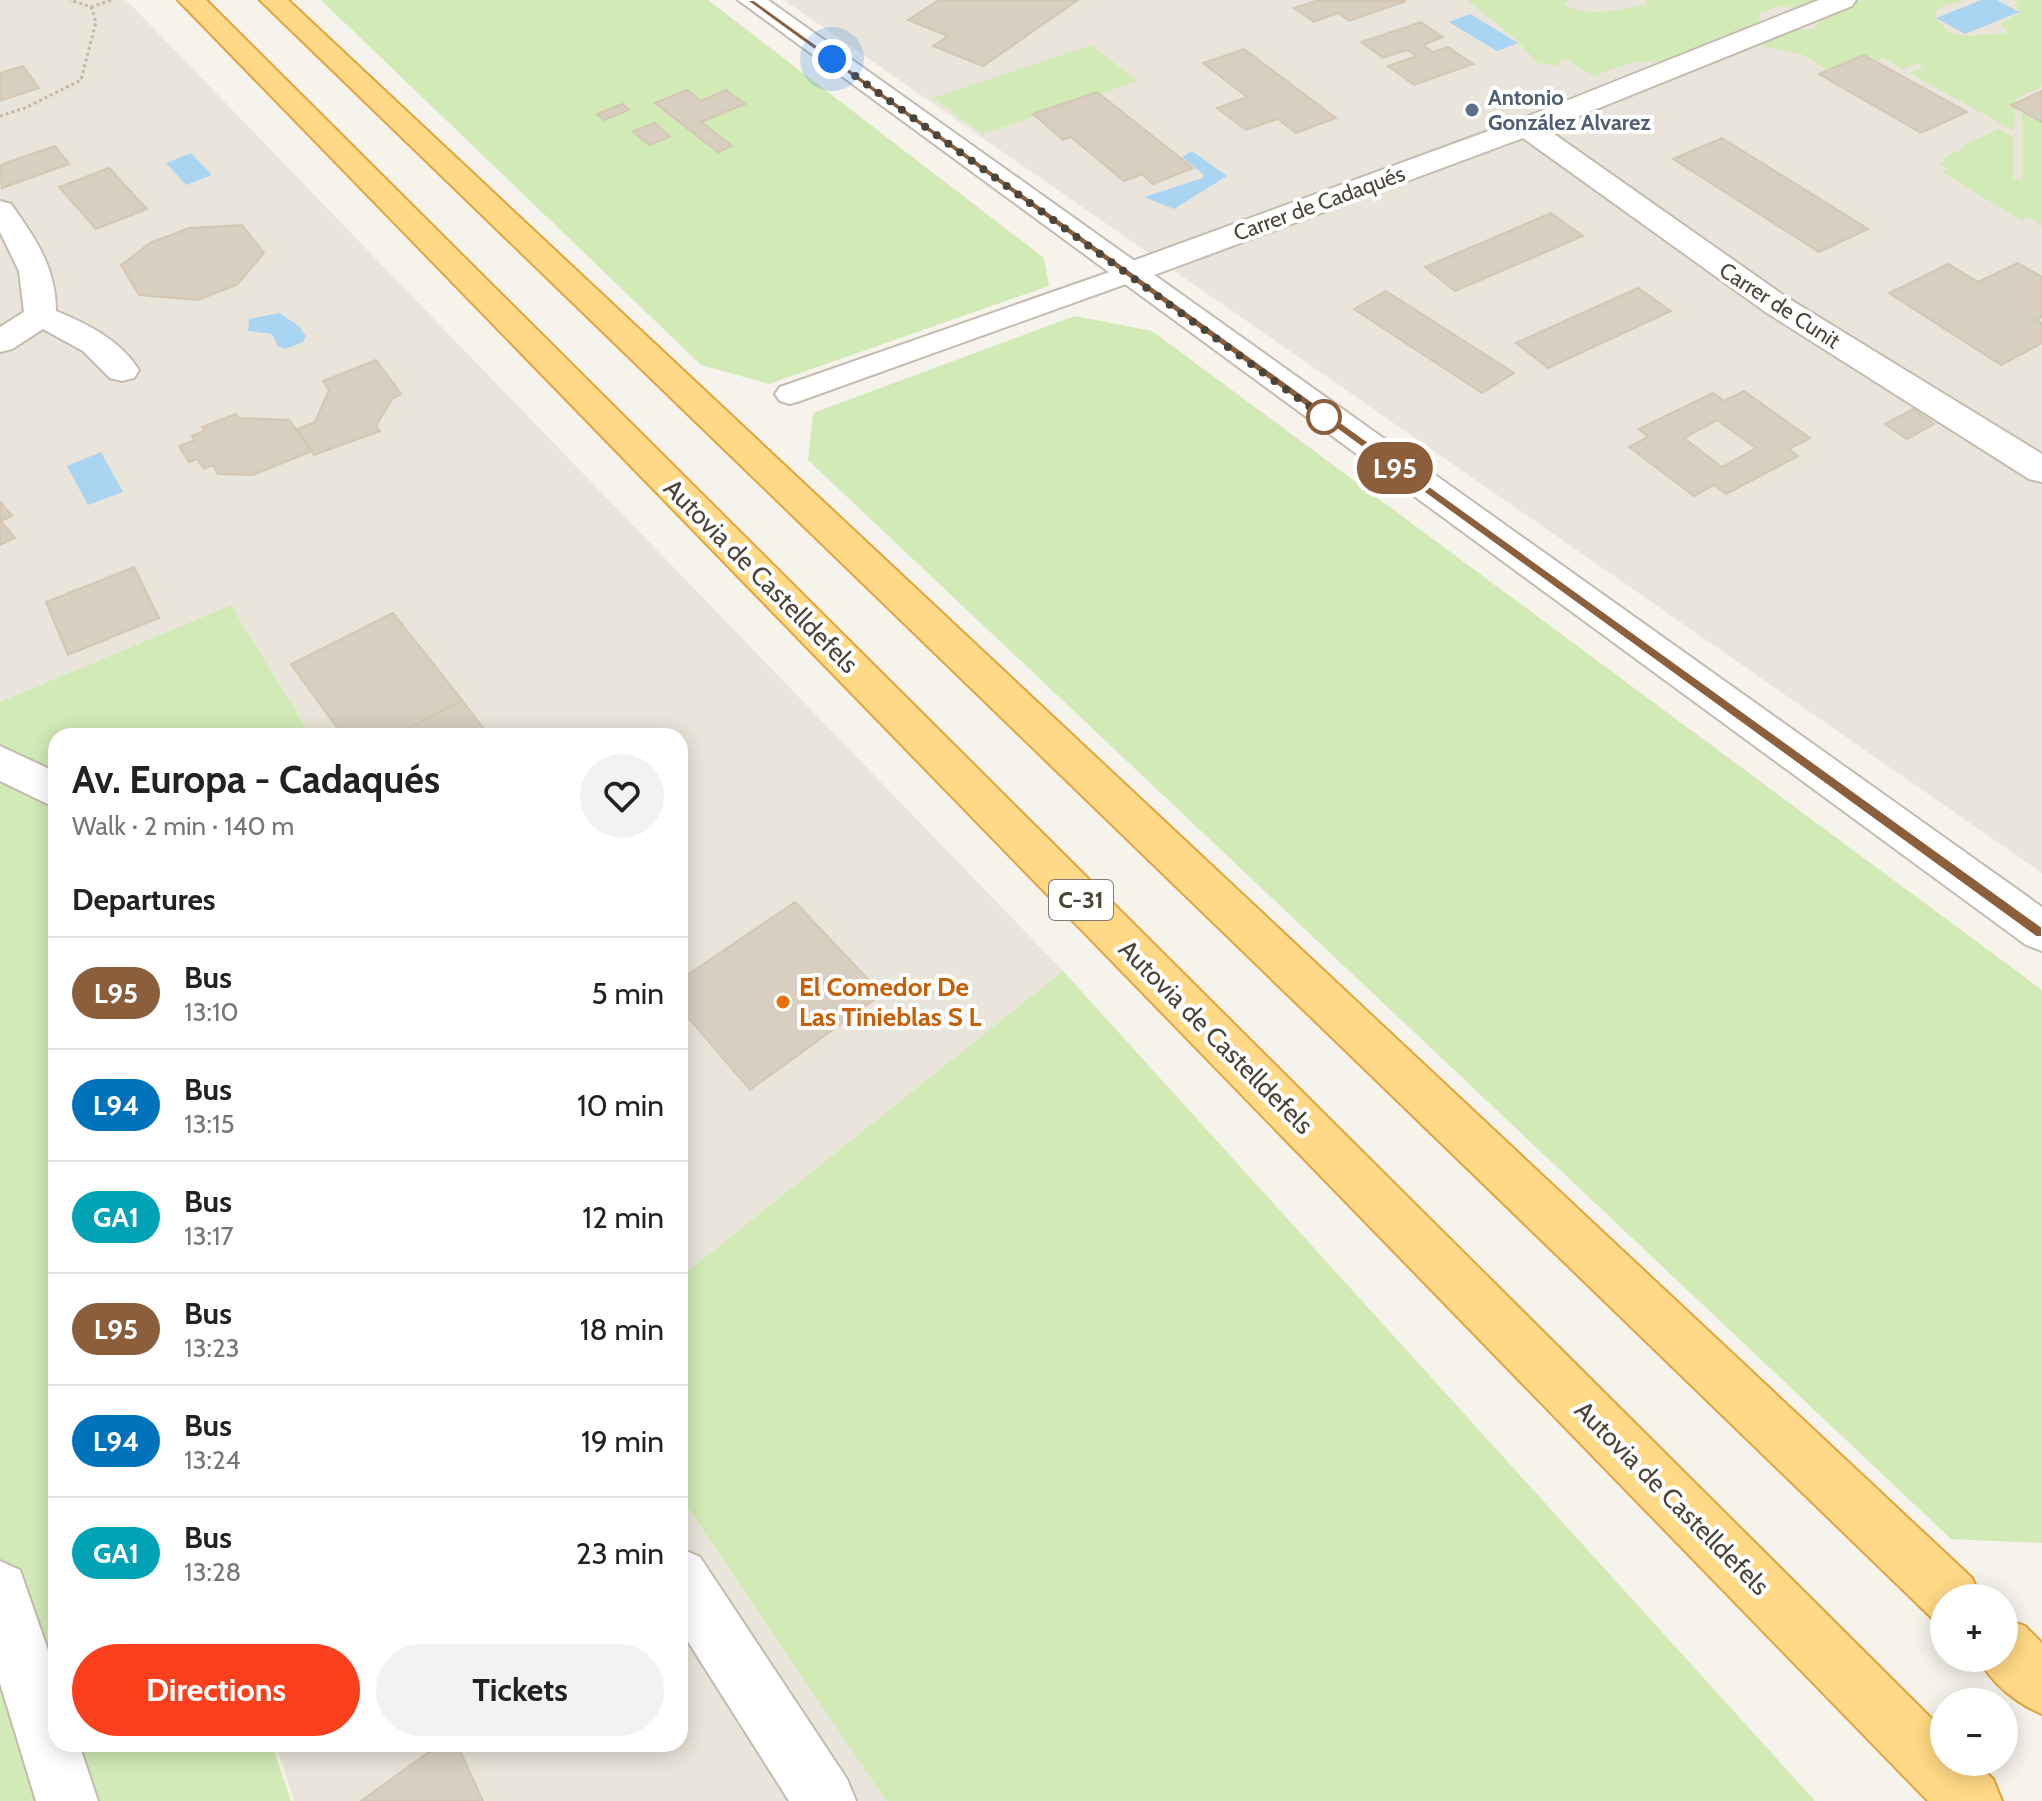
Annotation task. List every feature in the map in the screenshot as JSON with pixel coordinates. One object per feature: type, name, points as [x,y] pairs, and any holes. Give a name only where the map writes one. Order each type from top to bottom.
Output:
[{"type":"highway","name":"Autovia de Castelldefels","points":[[191,0],[1971,1801]]},
{"type":"highway","points":[[273,0],[1937,1584]]},
{"type":"highway","points":[[2018,1661],[2042,1684]]},
{"type":"street","points":[[751,0],[2042,932]]},
{"type":"street","name":"Carrer de Cadaqués","points":[[790,394],[1526,127],[1843,0]]},
{"type":"street","name":"Carrer de Cunit","points":[[1526,127],[1775,304],[2042,470]]},
{"type":"street","points":[[0,210],[32,255],[41,288],[40,316]]},
{"type":"street","points":[[0,342],[40,316]]},
{"type":"street","points":[[40,316],[77,330],[109,353],[122,370]]},
{"type":"street","points":[[0,762],[48,787]]},
{"type":"street","points":[[688,1589],[825,1801]]},
{"type":"street","points":[[0,1590],[48,1741]]},
{"type":"street","points":[[51,1752],[67,1801]]},
{"type":"path","points":[[70,0],[91,7],[112,0]]},
{"type":"path","points":[[0,116],[25,108],[81,80],[96,22],[91,7]]},
{"type":"shaded area","points":[[0,0],[125,0],[1063,971],[688,1271],[688,728],[306,728],[231,605],[0,702]]},
{"type":"shaded area","points":[[784,0],[2042,0],[2042,873]]},
{"type":"shaded area","points":[[688,1508],[886,1801],[294,1801],[279,1752],[688,1752]]},
{"type":"green space","points":[[321,0],[708,0],[1044,258],[1049,286],[769,384],[701,365]]},
{"type":"green space","points":[[1467,0],[1568,0],[1564,5],[1593,12],[1641,5],[1645,9],[1645,0],[1827,0],[1800,9],[1780,6],[1759,13],[1760,24],[1669,61],[1632,62],[1594,76],[1566,59],[1561,60],[1559,66],[1538,63],[1513,37]]},
{"type":"green space","points":[[1864,0],[1964,0],[1938,8],[1934,16],[1949,32],[1966,36],[2008,33],[2000,24],[2020,13],[2015,0],[2042,0],[2042,87],[2015,99],[2014,131],[1910,73],[1924,67],[1917,63],[1903,69],[1884,58],[1878,61],[1870,56],[1831,72],[1801,54],[1765,47],[1753,34],[1769,20],[1785,17],[1799,28],[1816,28],[1823,9]]},
{"type":"green space","points":[[1092,45],[1137,81],[983,134],[933,98]]},
{"type":"green space","points":[[2022,109],[2042,120],[2042,225],[2028,217],[2022,221],[1942,172],[1948,169],[1940,164],[1946,161],[1943,158],[1965,148],[1962,146],[1999,129],[2013,137],[2013,178],[2022,180]]},
{"type":"green space","points":[[1075,316],[1152,331],[2042,990],[2042,1543],[1951,1539],[808,460],[813,413]]},
{"type":"green space","points":[[231,605],[306,728],[48,728],[48,1752],[275,1752],[291,1801],[0,1801],[0,702]]},
{"type":"green space","points":[[1063,971],[1815,1801],[886,1801],[688,1508],[688,1271]]},
{"type":"water","points":[[1981,0],[1997,0],[2019,12],[1965,34],[1936,18]]},
{"type":"water","points":[[1470,14],[1518,43],[1497,51],[1449,22]]},
{"type":"water","points":[[1192,151],[1227,176],[1174,209],[1144,197],[1203,178],[1203,174],[1182,157]]},
{"type":"water","points":[[191,153],[212,175],[186,185],[166,163]]},
{"type":"water","points":[[279,313],[299,326],[306,336],[303,342],[285,349],[278,346],[272,334],[248,331],[249,319]]},
{"type":"water","points":[[101,452],[123,492],[88,505],[67,466]]},
{"type":"building","points":[[939,0],[1078,0],[983,66],[933,46],[948,36],[908,20]]},
{"type":"building","points":[[1319,0],[1406,1],[1349,21],[1338,13],[1314,22],[1294,8]]},
{"type":"building","points":[[1421,22],[1443,37],[1423,45],[1433,52],[1448,47],[1473,64],[1414,85],[1388,66],[1417,56],[1407,50],[1383,58],[1361,42]]},
{"type":"building","points":[[1244,49],[1336,118],[1296,133],[1278,119],[1246,130],[1217,108],[1247,97],[1203,63]]},
{"type":"building","points":[[1864,55],[1967,112],[1921,133],[1819,74]]},
{"type":"building","points":[[23,66],[39,88],[0,101],[0,73]]},
{"type":"building","points":[[687,90],[701,101],[726,90],[745,104],[701,122],[732,146],[718,152],[655,103]]},
{"type":"building","points":[[2042,91],[2042,122],[2011,105]]},
{"type":"building","points":[[1097,92],[1193,168],[1153,184],[1142,174],[1124,181],[1071,137],[1063,140],[1033,114]]},
{"type":"building","points":[[623,104],[629,110],[604,120],[597,114]]},
{"type":"building","points":[[655,123],[670,137],[649,145],[633,131]]},
{"type":"building","points":[[1722,138],[1868,229],[1819,252],[1673,159]]},
{"type":"building","points":[[55,146],[69,164],[2,188],[0,165]]},
{"type":"building","points":[[109,168],[147,209],[96,229],[59,187]]},
{"type":"building","points":[[1551,213],[1583,236],[1455,291],[1425,267]]},
{"type":"building","points":[[242,225],[264,253],[237,285],[198,300],[139,295],[121,265],[150,243],[189,228]]},
{"type":"building","points":[[2018,263],[2042,277],[2042,317],[2036,320],[2042,323],[2042,343],[2001,365],[1889,293],[1948,264],[1978,282]]},
{"type":"building","points":[[1638,288],[1671,311],[1548,368],[1516,343]]},
{"type":"building","points":[[1386,291],[1514,373],[1482,393],[1354,309]]},
{"type":"building","points":[[376,360],[401,394],[392,399],[376,426],[380,431],[314,455],[297,429],[315,422],[329,390],[323,381]]},
{"type":"building","points":[[1744,391],[1810,438],[1789,449],[1798,456],[1726,494],[1714,485],[1694,496],[1629,447],[1648,437],[1639,429],[1713,393],[1724,401]],"holes":[[[1717,420],[1756,448],[1722,467],[1684,438]]]},
{"type":"building","points":[[1913,409],[1934,424],[1907,439],[1885,424]]},
{"type":"building","points":[[236,414],[239,418],[289,420],[312,451],[253,475],[218,474],[213,465],[204,469],[197,459],[189,462],[179,446],[195,440],[192,436],[204,431],[202,427]]},
{"type":"building","points":[[0,502],[12,516],[1,521],[15,538],[0,545]]},
{"type":"building","points":[[134,567],[159,618],[68,655],[46,602]]},
{"type":"building","points":[[393,613],[462,700],[410,728],[337,728],[291,664]]},
{"type":"building","points":[[462,700],[483,728],[410,728]]},
{"type":"building","points":[[795,902],[882,994],[750,1090],[688,1017],[688,975]]},
{"type":"building","points":[[429,1752],[461,1752],[483,1801],[361,1801]]},
{"type":"bus line","name":"L95","points":[[751,0],[1127,274],[1176,306],[1314,410],[2042,932]]},
{"type":"place","name":"Antonio González Alvarez","points":[[1472,110]]},
{"type":"place","name":"El Comedor De Las Tinieblas S L","points":[[783,1002]]},
{"type":"route","points":[[832,59],[1127,274],[1176,306],[1324,417]]}]
